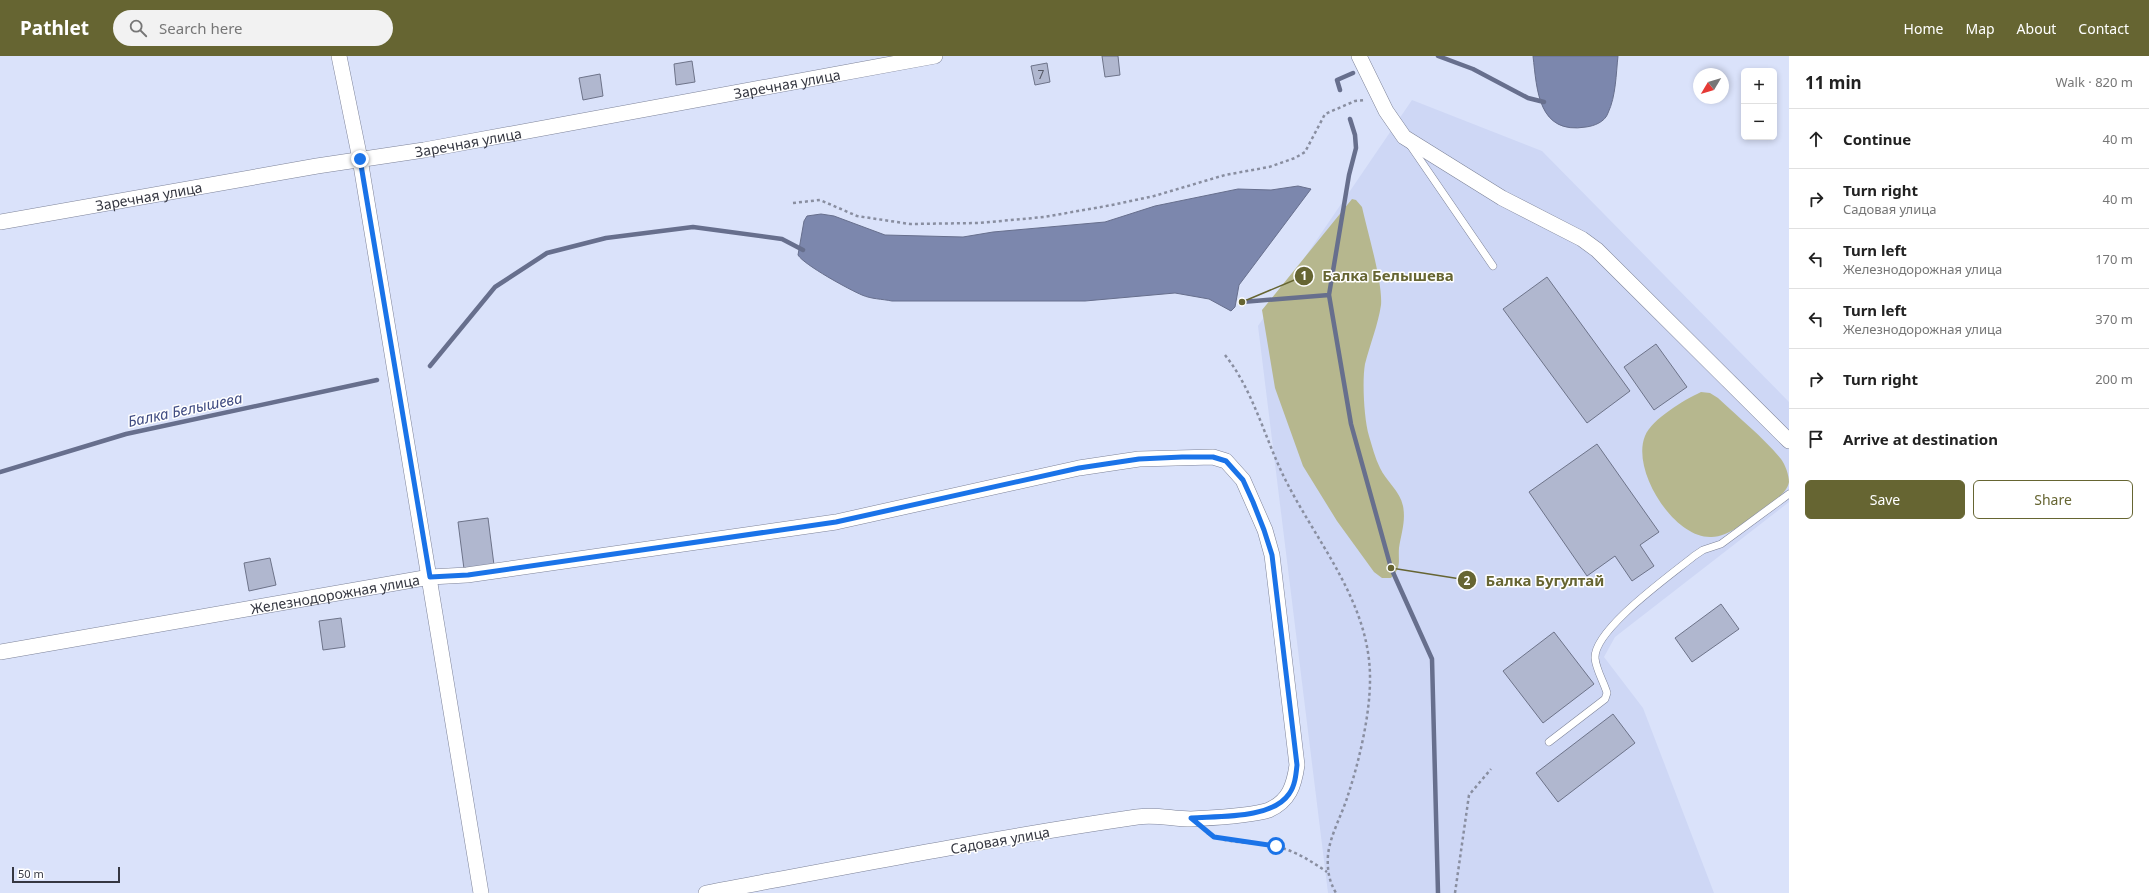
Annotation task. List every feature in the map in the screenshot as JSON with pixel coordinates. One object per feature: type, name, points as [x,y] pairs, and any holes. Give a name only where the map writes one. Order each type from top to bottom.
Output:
[{"type":"street","points":[[340,56],[360,159],[482,893]]},
{"type":"street","name":"Заречная улица","points":[[0,222],[360,159],[424,150],[935,56]]},
{"type":"street","points":[[1359,56],[1381,101],[1404,137],[1502,198],[1577,236],[1592,247],[1789,441]]},
{"type":"street","name":"Железнодорожная улица","points":[[0,652],[430,577],[468,575],[836,522],[1079,468],[1139,459],[1213,457],[1226,461],[1243,480],[1264,530],[1272,555],[1297,765],[1295,782],[1290,794]]},
{"type":"street","name":"Садовая улица","points":[[706,893],[1028,834],[1132,818],[1160,816],[1191,818],[1267,810],[1280,804],[1290,794]]},
{"type":"lane","points":[[1404,137],[1493,266]]},
{"type":"lane","points":[[1549,742],[1605,699],[1607,693],[1595,657],[1603,637],[1621,616],[1694,556],[1703,550],[1721,544],[1789,494]]},
{"type":"path","points":[[793,203],[820,200],[857,216],[910,224],[979,223],[1044,217],[1112,206],[1154,196],[1225,175],[1269,167],[1295,158],[1305,152],[1326,114],[1355,102],[1381,101]]},
{"type":"path","points":[[1225,355],[1237,372],[1283,476],[1334,566],[1362,625],[1370,680],[1360,751],[1350,789],[1328,854],[1328,872],[1336,893]]},
{"type":"path","points":[[1456,893],[1469,796],[1491,769]]},
{"type":"path","points":[[1191,818],[1214,837],[1276,846],[1306,858],[1328,872]]},
{"type":"shaded area","points":[[1533,56],[1618,56],[1613,99],[1607,116],[1599,123],[1592,126],[1570,128],[1558,124],[1549,117],[1539,96]]},
{"type":"shaded area","points":[[1412,100],[1542,151],[1789,402],[1789,502],[1615,637],[1604,657],[1643,708],[1714,893],[1328,893],[1258,326]]},
{"type":"shaded area","points":[[1298,186],[1311,189],[1239,285],[1235,307],[1231,311],[1209,299],[1175,293],[1085,301],[892,301],[862,295],[818,271],[798,255],[804,221],[807,216],[821,214],[834,216],[885,235],[963,237],[993,232],[1105,222],[1155,206],[1238,189],[1271,190]]},
{"type":"green space","points":[[1352,199],[1356,200],[1362,207],[1377,270],[1381,295],[1380,312],[1364,371],[1364,400],[1367,429],[1378,464],[1399,496],[1404,512],[1404,522],[1399,548],[1399,564],[1397,571],[1391,578],[1382,578],[1374,572],[1337,521],[1303,466],[1275,388],[1262,310]]},
{"type":"green space","points":[[1701,392],[1710,393],[1718,398],[1767,443],[1782,461],[1789,479],[1786,490],[1776,499],[1732,531],[1710,537],[1696,534],[1682,526],[1669,514],[1658,499],[1650,483],[1644,466],[1642,450],[1645,436],[1654,423],[1669,411]]},
{"type":"building","points":[[1102,56],[1118,56],[1120,75],[1105,77]]},
{"type":"building","points":[[692,61],[695,82],[676,85],[674,64]]},
{"type":"building","points":[[1047,63],[1050,82],[1035,85],[1031,66]]},
{"type":"building","points":[[600,74],[603,96],[583,100],[579,78]]},
{"type":"building","points":[[1547,277],[1630,391],[1587,423],[1503,309]]},
{"type":"building","points":[[1656,344],[1687,387],[1654,410],[1624,367]]},
{"type":"building","points":[[1597,444],[1659,532],[1640,545],[1654,566],[1632,581],[1615,556],[1587,576],[1529,492]]},
{"type":"building","points":[[488,518],[494,565],[464,569],[458,522]]},
{"type":"building","points":[[270,558],[276,585],[249,591],[244,563]]},
{"type":"building","points":[[1721,604],[1739,629],[1692,662],[1675,638]]},
{"type":"building","points":[[341,618],[345,647],[323,650],[319,621]]},
{"type":"building","points":[[1554,632],[1594,684],[1543,723],[1503,671]]},
{"type":"building","points":[[1613,714],[1635,743],[1558,802],[1536,773]]},
{"type":"waterway","points":[[1438,56],[1473,69],[1528,98],[1544,102]]},
{"type":"waterway","points":[[1340,90],[1337,80],[1353,73]]},
{"type":"waterway","points":[[1350,119],[1355,135],[1356,148],[1349,175],[1329,295],[1351,424],[1391,568],[1432,659],[1438,893]]},
{"type":"waterway","name":"Балка Белышева","points":[[430,366],[495,287],[547,253],[606,238],[693,227],[782,239],[803,250]]},
{"type":"waterway","name":"Балка Белышева","points":[[1242,302],[1329,295]]},
{"type":"waterway","name":"Балка Белышева","points":[[0,472],[126,434],[377,380]]},
{"type":"place","name":"Балка Белышева","points":[[1242,302]]},
{"type":"place","name":"Балка Бугултай","points":[[1391,568]]},
{"type":"route","points":[[360,159],[430,577],[468,575],[836,522],[1079,468],[1139,459],[1213,457],[1226,461],[1243,480],[1264,530],[1272,555],[1297,765],[1295,782],[1290,794],[1280,804],[1267,810],[1248,814],[1191,818],[1206,832],[1214,837],[1276,846]]}]
